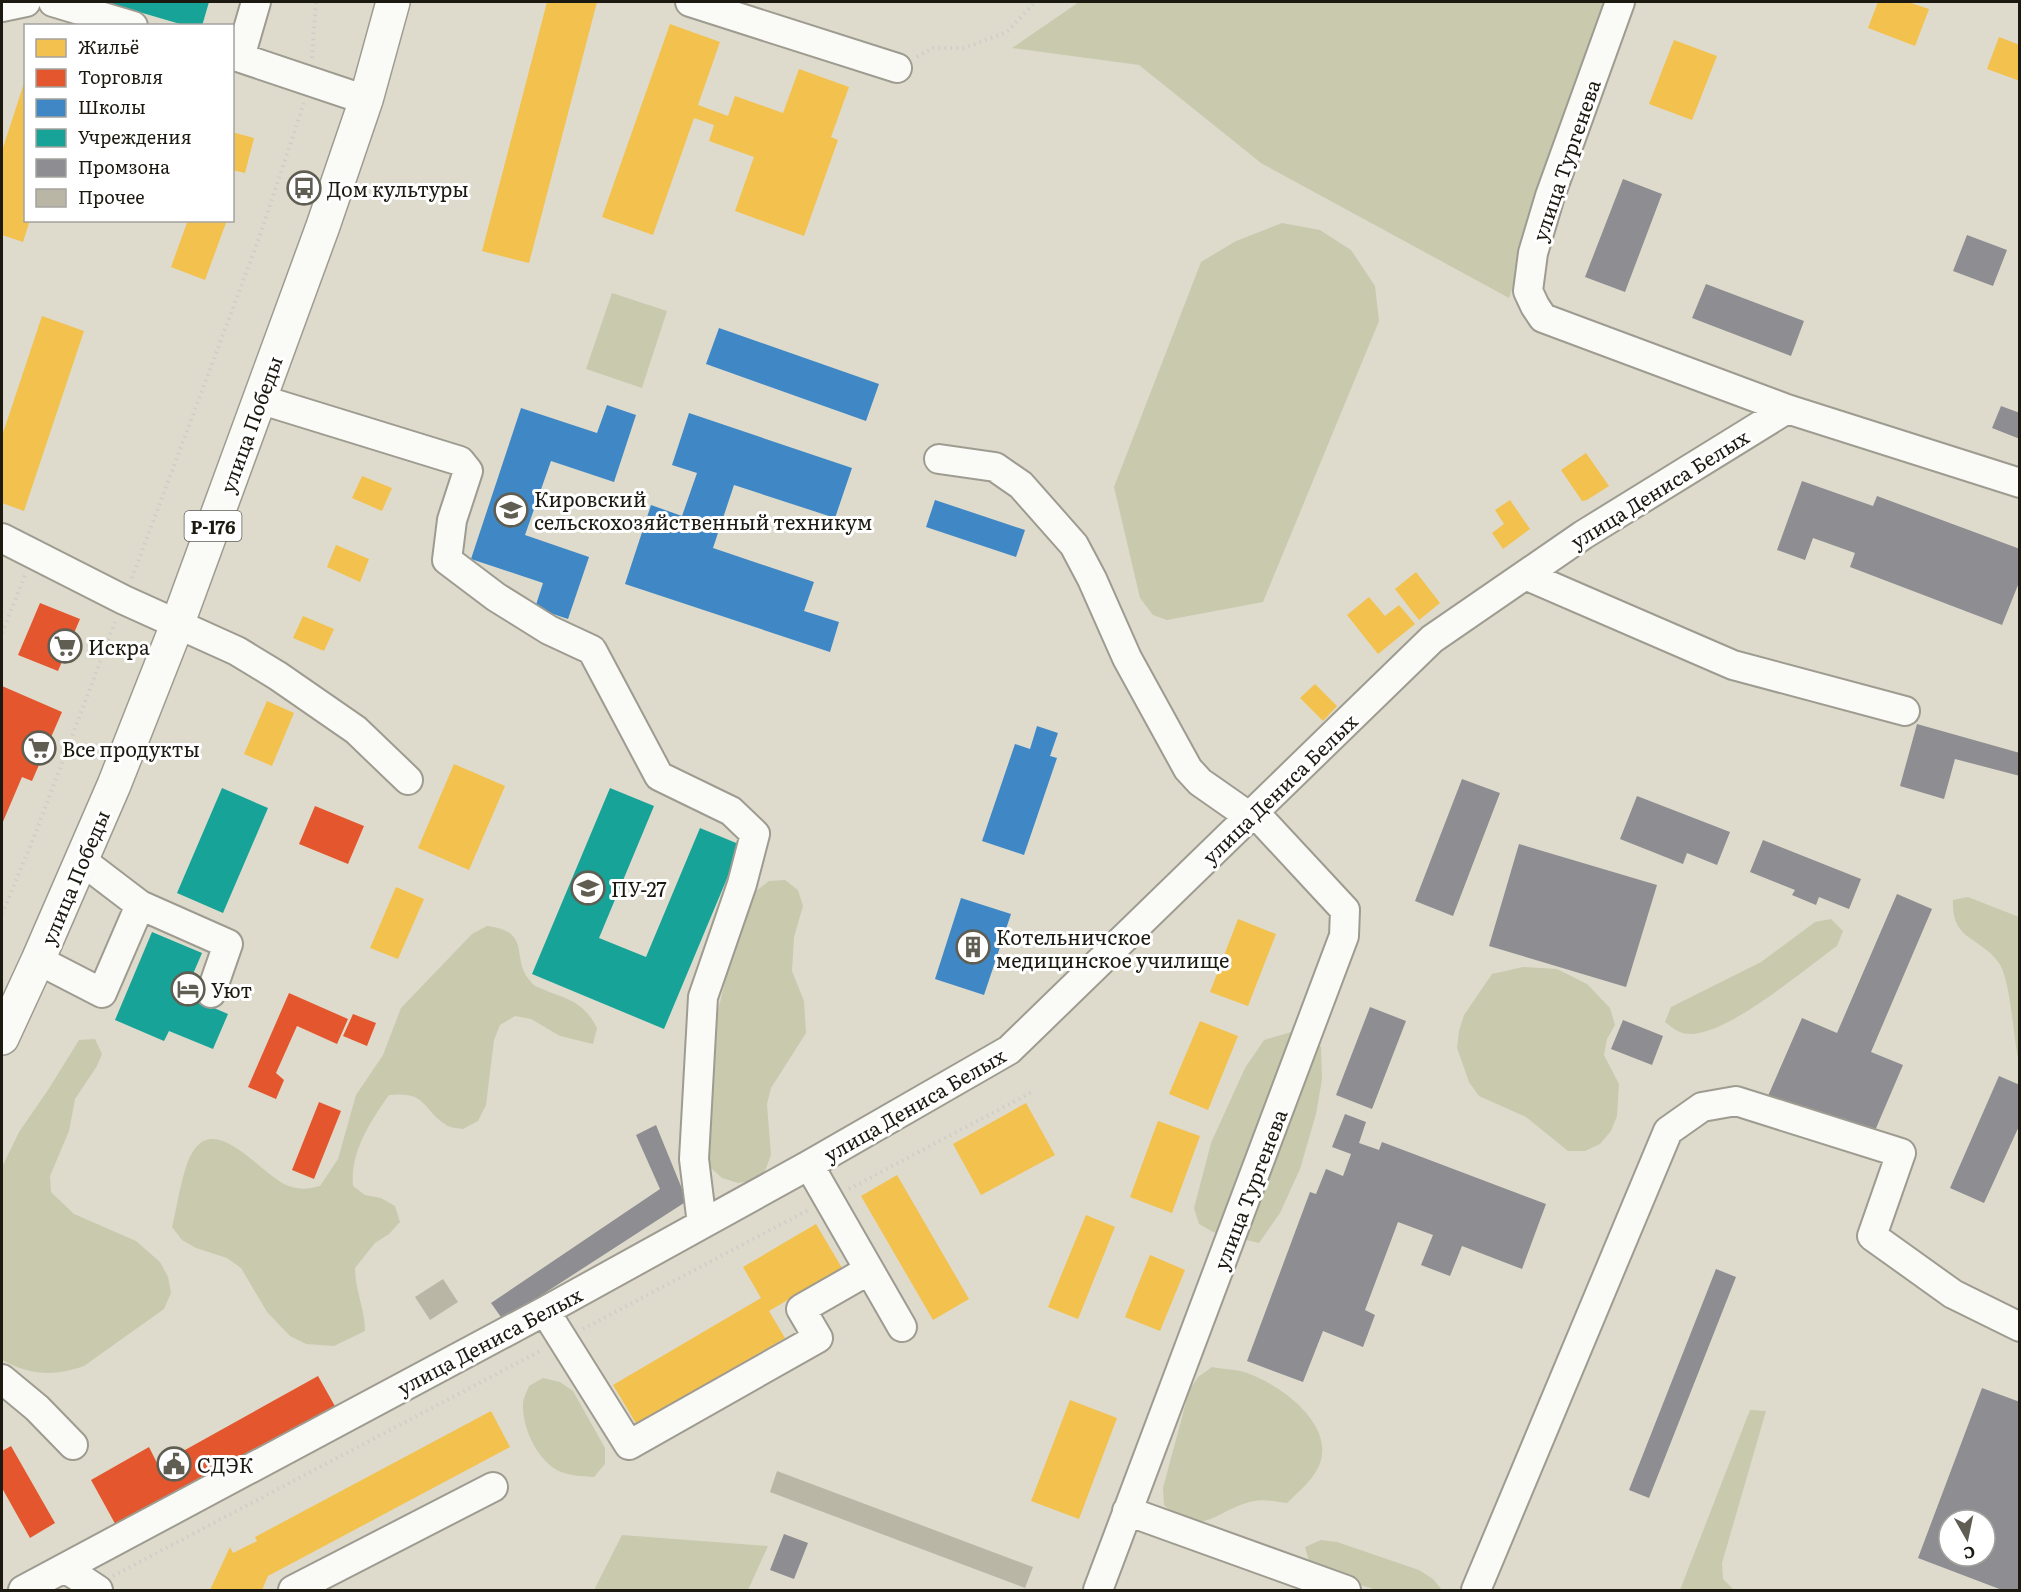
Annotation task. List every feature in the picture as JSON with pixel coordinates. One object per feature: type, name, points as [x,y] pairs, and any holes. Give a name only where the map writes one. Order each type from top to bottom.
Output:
[{"type":"highway","name":"улица Победы","points":[[2,1038],[114,784],[177,625],[323,226],[366,100],[387,3]]},
{"type":"street","points":[[2,7],[26,2]]},
{"type":"street","points":[[53,2],[126,24]]},
{"type":"street","points":[[256,2],[236,56],[366,100]]},
{"type":"street","points":[[690,2],[897,68]]},
{"type":"street","name":"улица Тургенева","points":[[1620,2],[1550,196],[1533,253],[1528,291],[1543,318],[1787,409]]},
{"type":"street","points":[[259,399],[460,461],[468,471],[452,520],[447,560],[496,597],[540,625],[592,650],[659,776],[730,811],[755,834],[742,884],[703,998],[694,1159],[702,1224]]},
{"type":"street","points":[[1787,409],[2019,483]]},
{"type":"street","name":"улица Дениса Белых","points":[[23,1590],[545,1311],[809,1165],[1009,1050],[1432,639],[1583,535],[1787,409]]},
{"type":"street","name":"улица Тургенева","points":[[939,459],[994,468],[1021,485],[1050,516],[1074,545],[1127,657],[1188,770],[1200,782],[1252,815],[1345,910],[1344,936],[1098,1590]]},
{"type":"street","points":[[2,538],[124,600],[237,651],[278,675],[356,730],[408,780]]},
{"type":"street","points":[[1525,575],[1732,665],[1905,711]]},
{"type":"street","points":[[81,860],[140,905],[228,944],[211,993]]},
{"type":"street","points":[[38,960],[102,993],[140,905]]},
{"type":"street","points":[[1476,1590],[1668,1131],[1702,1107],[1736,1101],[1901,1153],[1872,1236],[1953,1294],[2019,1327]]},
{"type":"street","points":[[809,1165],[902,1327]]},
{"type":"street","points":[[545,1311],[629,1445],[818,1338],[801,1309],[869,1270]]},
{"type":"street","points":[[2,1379],[37,1408],[73,1445]]},
{"type":"street","points":[[293,1590],[493,1487]]},
{"type":"street","points":[[1127,1511],[1346,1590]]},
{"type":"street","points":[[65,1568],[98,1590]]},
{"type":"path","points":[[2,914],[36,832],[258,241],[311,83],[316,2]]},
{"type":"path","points":[[897,68],[933,48],[964,48],[1007,33],[1035,2]]},
{"type":"path","points":[[2,633],[33,555]]},
{"type":"green space","points":[[1079,2],[1611,2],[1509,298],[1261,163],[1139,65],[1012,48]]},
{"type":"green space","points":[[1282,223],[1320,230],[1351,250],[1375,286],[1379,321],[1263,602],[1167,620],[1153,615],[1140,598],[1114,487],[1201,262],[1236,241]]},
{"type":"green space","points":[[612,293],[667,311],[642,388],[586,369]]},
{"type":"green space","points":[[785,880],[798,890],[803,906],[794,937],[792,971],[804,1001],[806,1033],[771,1088],[767,1104],[771,1155],[765,1171],[751,1181],[738,1183],[722,1178],[711,1168],[703,1135],[716,1019],[740,920],[756,891],[769,881]]},
{"type":"green space","points":[[1968,897],[2019,917],[2019,1062],[2003,971],[1991,954],[1968,937],[1957,923],[1953,900]]},
{"type":"green space","points":[[1831,919],[1843,931],[1837,946],[1747,1011],[1710,1030],[1693,1034],[1681,1032],[1665,1022],[1671,1007],[1761,962],[1815,922]]},
{"type":"green space","points":[[487,926],[501,929],[511,934],[516,940],[521,964],[532,984],[570,1000],[588,1013],[597,1028],[593,1044],[560,1036],[531,1019],[515,1016],[500,1025],[494,1040],[486,1105],[478,1121],[463,1129],[447,1125],[417,1098],[401,1094],[389,1095],[363,1137],[353,1173],[353,1186],[365,1195],[381,1198],[395,1206],[400,1222],[389,1234],[375,1243],[355,1268],[365,1331],[334,1346],[306,1344],[290,1336],[267,1312],[241,1268],[227,1258],[196,1248],[182,1240],[172,1227],[187,1164],[197,1146],[208,1139],[221,1140],[235,1147],[289,1186],[304,1189],[320,1186],[338,1159],[356,1095],[383,1055],[401,1008],[472,934]]},
{"type":"green space","points":[[1523,967],[1557,969],[1587,984],[1610,1008],[1615,1025],[1607,1039],[1604,1055],[1619,1084],[1617,1116],[1611,1131],[1600,1144],[1585,1151],[1568,1151],[1526,1117],[1479,1096],[1469,1082],[1457,1048],[1464,1015],[1492,974]]},
{"type":"green space","points":[[1295,1031],[1310,1035],[1321,1047],[1322,1079],[1316,1114],[1300,1169],[1280,1213],[1259,1243],[1213,1232],[1199,1224],[1194,1208],[1211,1143],[1245,1068],[1264,1040]]},
{"type":"green space","points":[[95,1039],[102,1054],[97,1066],[75,1099],[69,1131],[50,1176],[51,1192],[74,1214],[136,1241],[160,1262],[168,1277],[171,1293],[164,1309],[84,1366],[62,1372],[42,1373],[23,1369],[2,1360],[2,1167],[19,1132],[79,1040]]},
{"type":"green space","points":[[1212,1367],[1244,1372],[1288,1396],[1313,1422],[1320,1437],[1322,1452],[1315,1473],[1287,1503],[1254,1501],[1200,1522],[1189,1521],[1164,1505],[1163,1488],[1189,1391],[1198,1377]]},
{"type":"green space","points":[[543,1378],[560,1382],[573,1391],[605,1448],[605,1464],[594,1477],[561,1472],[545,1461],[533,1443],[525,1423],[523,1402],[529,1386]]},
{"type":"green space","points":[[1750,1410],[1766,1411],[1722,1563],[1723,1579],[1734,1590],[1680,1590]]},
{"type":"green space","points":[[622,1535],[768,1546],[748,1590],[594,1590]]},
{"type":"green space","points":[[1321,1540],[1337,1542],[1419,1570],[1433,1579],[1442,1590],[1377,1590],[1340,1579],[1310,1564],[1305,1547]]},
{"type":"building: Жильё","points":[[547,2],[597,2],[529,263],[482,251]]},
{"type":"building: Жильё","points":[[1878,2],[1908,2],[1929,9],[1915,46],[1868,28]]},
{"type":"building: Жильё","points":[[670,24],[720,42],[698,105],[728,116],[735,96],[783,113],[799,69],[849,87],[831,137],[838,140],[804,236],[735,211],[754,157],[709,141],[714,125],[694,118],[653,235],[602,217]]},
{"type":"building: Жильё","points":[[1999,37],[2020,45],[2020,81],[1987,69]]},
{"type":"building: Жильё","points":[[1674,40],[1717,56],[1692,120],[1649,104]]},
{"type":"building: Жильё","points":[[24,83],[24,222],[29,222],[23,242],[2,235],[2,151]]},
{"type":"building: Жильё","points":[[234,133],[254,138],[245,173],[234,170]]},
{"type":"building: Жильё","points":[[187,222],[226,222],[205,280],[171,267]]},
{"type":"building: Жильё","points":[[42,316],[84,331],[24,511],[2,503],[2,436]]},
{"type":"building: Жильё","points":[[1586,453],[1609,486],[1582,501],[1561,470]]},
{"type":"building: Жильё","points":[[362,476],[392,488],[382,511],[352,498]]},
{"type":"building: Жильё","points":[[1510,500],[1530,529],[1503,549],[1492,533],[1504,524],[1495,510]]},
{"type":"building: Жильё","points":[[336,545],[369,559],[360,582],[327,567]]},
{"type":"building: Жильё","points":[[1416,572],[1440,603],[1419,620],[1395,589]]},
{"type":"building: Жильё","points":[[1369,597],[1385,616],[1399,605],[1415,624],[1378,654],[1347,615]]},
{"type":"building: Жильё","points":[[303,616],[334,629],[324,651],[293,638]]},
{"type":"building: Жильё","points":[[1315,684],[1337,706],[1323,721],[1300,698]]},
{"type":"building: Жильё","points":[[267,701],[294,713],[272,766],[244,754]]},
{"type":"building: Жильё","points":[[454,764],[505,786],[469,870],[418,848]]},
{"type":"building: Жильё","points":[[396,887],[424,899],[398,959],[370,948]]},
{"type":"building: Жильё","points":[[1238,919],[1276,934],[1248,1006],[1210,992]]},
{"type":"building: Жильё","points":[[1200,1021],[1238,1036],[1208,1110],[1169,1094]]},
{"type":"building: Жильё","points":[[1026,1103],[1055,1155],[981,1195],[953,1144]]},
{"type":"building: Жильё","points":[[1158,1121],[1200,1136],[1172,1213],[1130,1197]]},
{"type":"building: Жильё","points":[[897,1175],[969,1299],[933,1320],[861,1196]]},
{"type":"building: Жильё","points":[[1086,1215],[1115,1227],[1078,1319],[1048,1307]]},
{"type":"building: Жильё","points":[[816,1224],[842,1268],[769,1311],[785,1338],[637,1425],[613,1385],[761,1298],[743,1267]]},
{"type":"building: Жильё","points":[[1150,1255],[1185,1270],[1160,1331],[1125,1317]]},
{"type":"building: Жильё","points":[[1070,1400],[1117,1418],[1079,1519],[1031,1501]]},
{"type":"building: Жильё","points":[[491,1411],[510,1447],[268,1576],[262,1590],[210,1590],[230,1547],[233,1553],[257,1541],[255,1537]]},
{"type":"building: Торговля","points":[[40,603],[80,619],[58,671],[18,655]]},
{"type":"building: Торговля","points":[[2,686],[62,712],[32,781],[22,777],[2,824]]},
{"type":"building: Торговля","points":[[315,806],[364,826],[348,864],[299,844]]},
{"type":"building: Торговля","points":[[289,993],[348,1019],[337,1044],[297,1026],[276,1073],[284,1080],[276,1099],[248,1087]]},
{"type":"building: Торговля","points":[[353,1014],[376,1023],[367,1046],[343,1036]]},
{"type":"building: Торговля","points":[[319,1102],[341,1111],[314,1179],[292,1170]]},
{"type":"building: Торговля","points":[[318,1376],[336,1408],[118,1529],[91,1480],[149,1447],[158,1465]]},
{"type":"building: Торговля","points":[[11,1446],[55,1523],[30,1538],[2,1488],[2,1451]]},
{"type":"building: Школы","points":[[719,328],[879,384],[866,421],[706,364]]},
{"type":"building: Школы","name":"Кировский сельскохозяйственный техникум","points":[[607,405],[636,415],[614,482],[551,461],[525,535],[589,557],[568,619],[535,608],[543,583],[471,559],[521,408],[597,433]]},
{"type":"building: Школы","points":[[689,413],[852,468],[835,518],[734,485],[713,548],[814,582],[804,611],[839,622],[830,652],[625,584],[651,505],[682,516],[697,473],[672,465]]},
{"type":"building: Школы","points":[[935,500],[1025,530],[1016,557],[926,527]]},
{"type":"building: Школы","points":[[1037,726],[1058,733],[1050,756],[1057,758],[1024,855],[982,841],[1015,744],[1030,749]]},
{"type":"building: Школы","name":"Котельничское медицинское училище","points":[[961,898],[1011,914],[984,995],[935,979]]},
{"type":"building: Учреждения","points":[[105,2],[209,2],[203,24],[180,24]]},
{"type":"building: Учреждения","points":[[222,788],[268,808],[223,913],[177,893]]},
{"type":"building: Учреждения","points":[[610,788],[654,806],[599,938],[646,957],[700,828],[741,845],[664,1029],[532,974]]},
{"type":"building: Учреждения","points":[[152,932],[202,953],[184,995],[228,1014],[213,1049],[169,1031],[164,1041],[115,1020]]},
{"type":"building: Промзона","points":[[1623,179],[1662,194],[1625,292],[1585,277]]},
{"type":"building: Промзона","points":[[1967,235],[2007,250],[1993,286],[1953,271]]},
{"type":"building: Промзона","points":[[1706,284],[1804,321],[1791,356],[1692,318]]},
{"type":"building: Промзона","points":[[2001,406],[2020,413],[2020,439],[1992,428]]},
{"type":"building: Промзона","points":[[1802,481],[1873,506],[1877,496],[2020,549],[2020,580],[2002,625],[1850,567],[1855,553],[1813,538],[1805,560],[1777,550]]},
{"type":"building: Промзона","points":[[1917,724],[2020,753],[2020,776],[1955,759],[1944,799],[1900,786]]},
{"type":"building: Промзона","points":[[1462,779],[1500,793],[1453,916],[1415,901]]},
{"type":"building: Промзона","points":[[1637,796],[1730,832],[1717,865],[1687,853],[1683,864],[1620,839]]},
{"type":"building: Промзона","points":[[1763,840],[1861,879],[1849,909],[1819,897],[1816,905],[1792,895],[1795,890],[1750,872]]},
{"type":"building: Промзона","points":[[1519,844],[1657,885],[1626,987],[1489,946]]},
{"type":"building: Промзона","points":[[1897,894],[1932,909],[1871,1052],[1903,1065],[1871,1140],[1768,1096],[1802,1018],[1837,1033]]},
{"type":"building: Промзона","points":[[1370,1007],[1406,1021],[1372,1109],[1336,1095]]},
{"type":"building: Промзона","points":[[1623,1020],[1663,1036],[1652,1065],[1611,1049]]},
{"type":"building: Промзона","points":[[1999,1076],[2020,1085],[2020,1124],[1984,1203],[1950,1188]]},
{"type":"building: Промзона","points":[[1345,1114],[1366,1122],[1359,1143],[1379,1150],[1382,1142],[1546,1204],[1522,1269],[1462,1246],[1450,1276],[1421,1265],[1433,1235],[1398,1222],[1365,1310],[1375,1315],[1363,1347],[1323,1331],[1303,1382],[1247,1361],[1310,1192],[1316,1194],[1326,1169],[1343,1176],[1351,1154],[1332,1147]]},
{"type":"building: Промзона","points":[[656,1125],[687,1201],[503,1320],[491,1303],[660,1189],[636,1135]]},
{"type":"building: Промзона","points":[[1716,1269],[1736,1277],[1649,1498],[1629,1490]]},
{"type":"building: Промзона","points":[[1982,1388],[2020,1402],[2020,1590],[2002,1590],[1944,1568],[1997,1568],[1997,1508],[1937,1508],[1937,1565],[1918,1558]]},
{"type":"building: Промзона","points":[[784,1534],[808,1543],[794,1579],[770,1570]]},
{"type":"building: Прочее","points":[[443,1279],[458,1302],[430,1320],[415,1297]]},
{"type":"building: Прочее","points":[[777,1471],[1033,1567],[1025,1588],[770,1492]]},
{"type":"place","name":"Дом культуры","points":[[304,188]]},
{"type":"place","name":"Кировский сельскохозяйственный техникум","points":[[511,510]]},
{"type":"place","name":"Искра","points":[[65,646]]},
{"type":"place","name":"Все продукты","points":[[39,748]]},
{"type":"place","name":"ПУ-27","points":[[588,888]]},
{"type":"place","name":"Котельничское медицинское училище","points":[[973,947]]},
{"type":"place","name":"Уют","points":[[188,989]]},
{"type":"place","name":"СДЭК","points":[[174,1464]]}]
